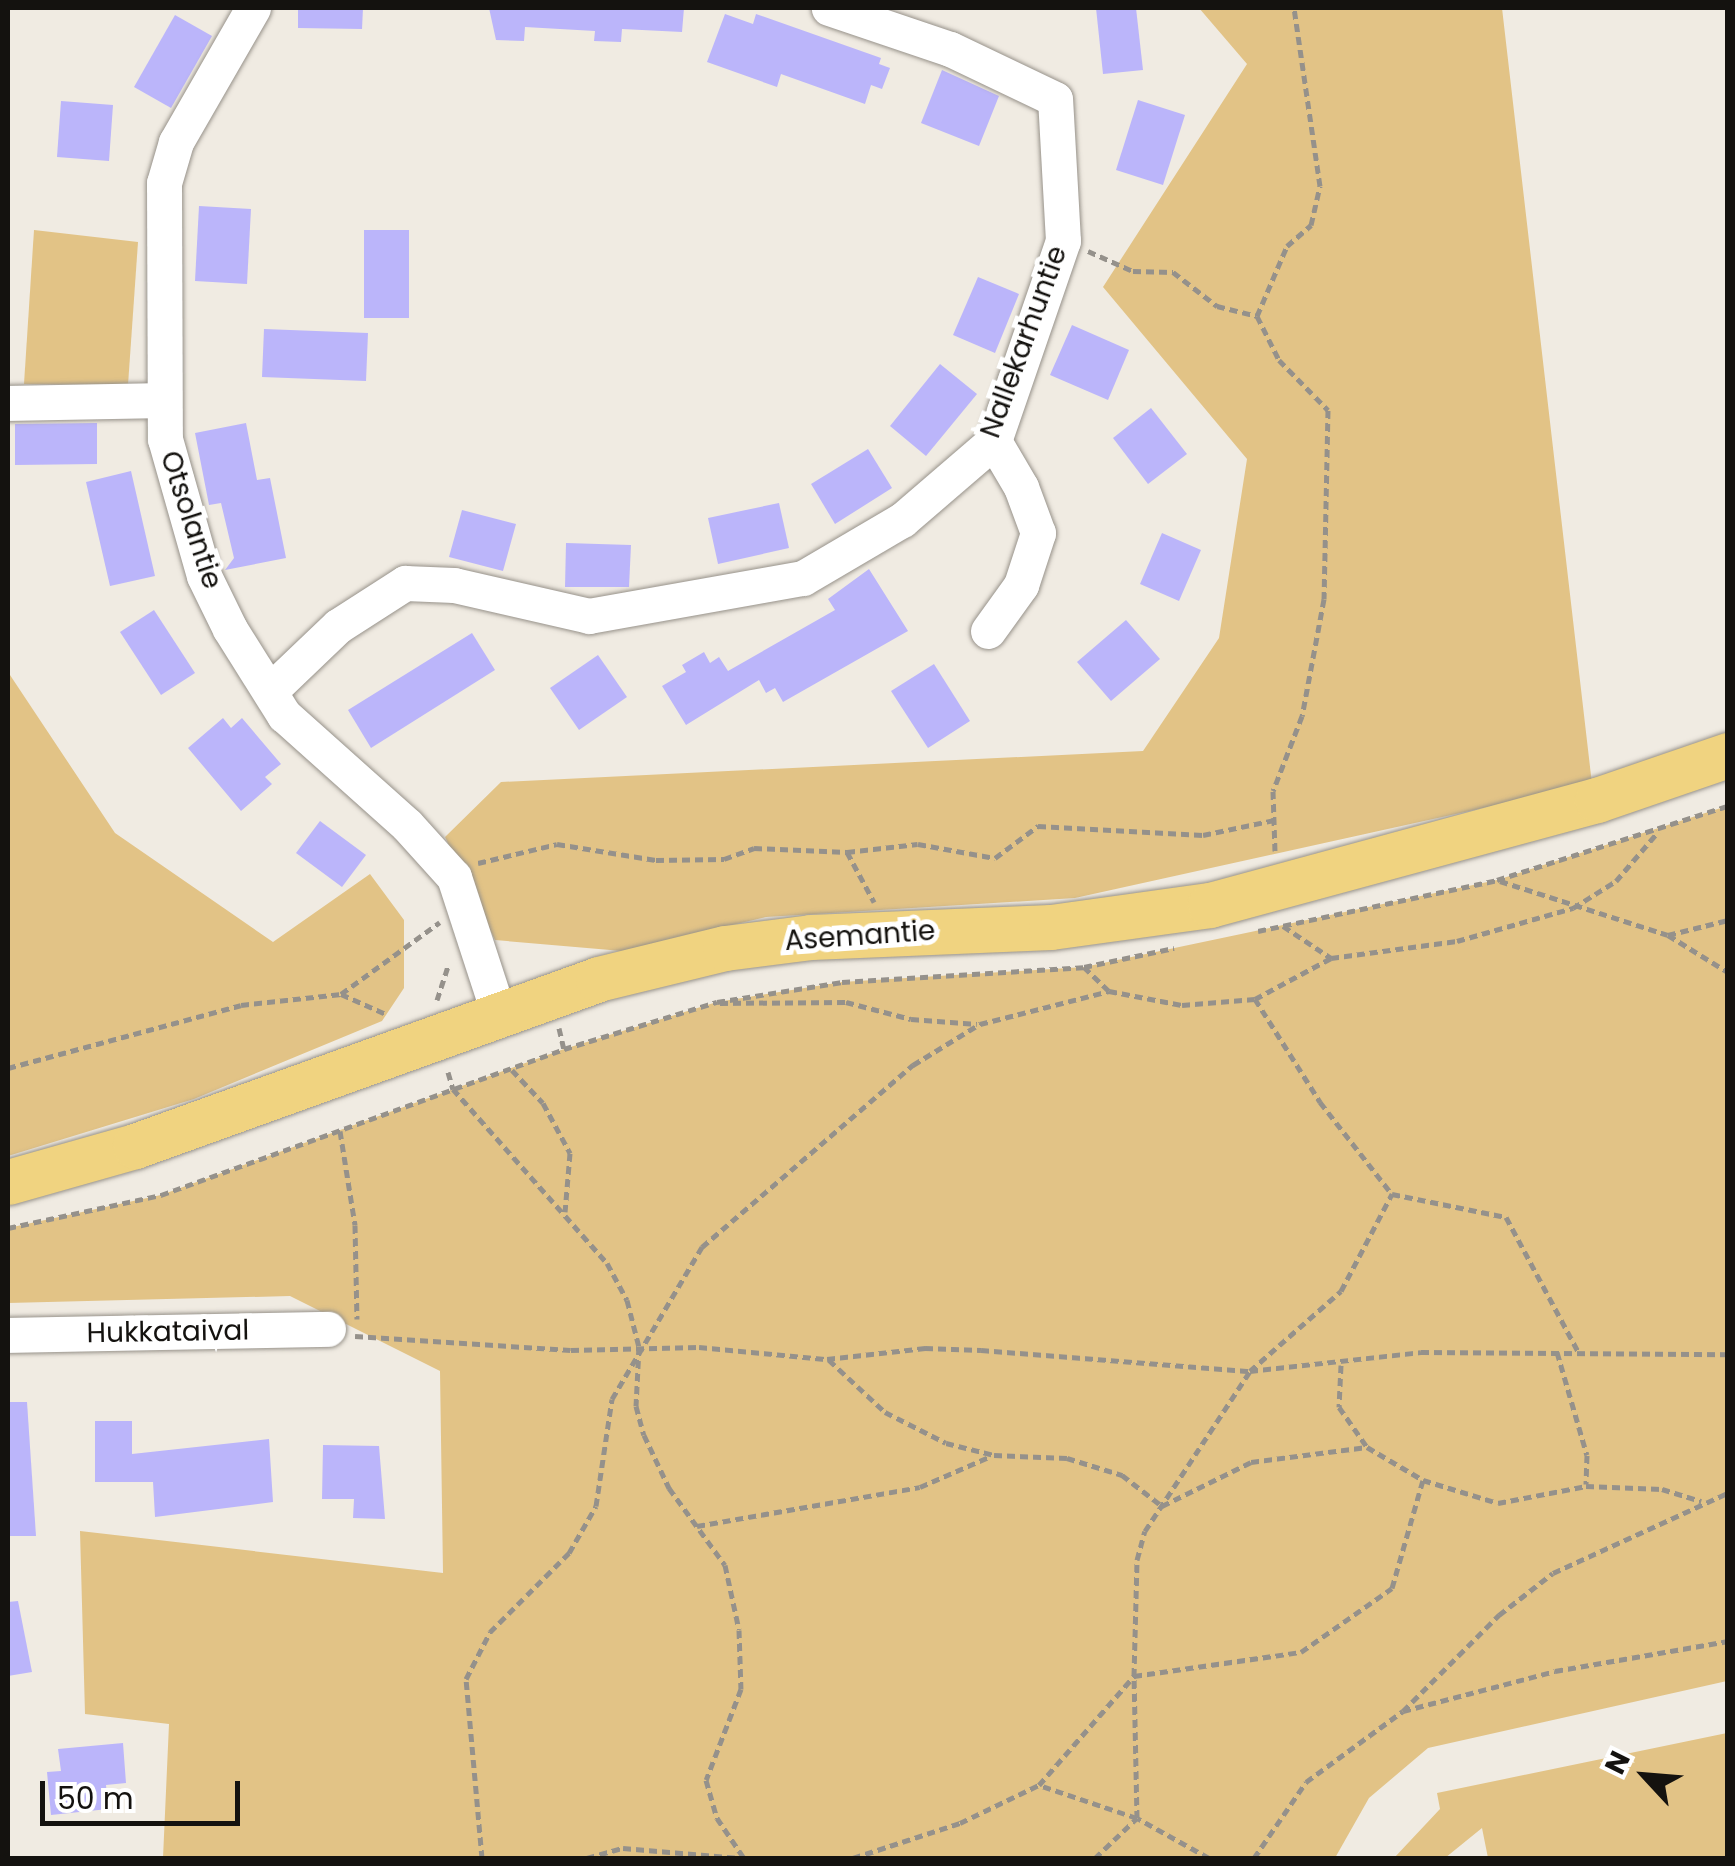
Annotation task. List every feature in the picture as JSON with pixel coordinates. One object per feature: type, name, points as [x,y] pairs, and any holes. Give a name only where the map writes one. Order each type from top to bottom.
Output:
[{"type":"main road","name":"Asemantie","points":[[8,1182],[135,1146],[598,979],[724,948],[886,932],[1051,927],[1210,905],[1597,800],[1728,755]]},
{"type":"street","name":"Otsolantie","points":[[253,8],[176,142],[164,184],[164,439],[204,576],[284,715],[407,825],[454,877],[499,1014]]},
{"type":"street","name":"Nallekarhuntie","points":[[272,689],[338,626],[405,583],[454,586],[590,616],[803,578],[902,520],[994,441],[1063,241],[1055,98],[950,49],[830,8]]},
{"type":"street","points":[[8,403],[162,400]]},
{"type":"street","points":[[988,632],[1022,585],[1038,533],[1022,487],[994,441]]},
{"type":"street","name":"Hukkataival","points":[[8,1335],[343,1333]]},
{"type":"path","points":[[1275,861],[1274,792],[1302,716],[1324,599],[1328,410],[1279,360],[1258,316],[1288,246],[1312,225],[1320,186],[1294,8]]},
{"type":"path","points":[[1063,241],[1133,271],[1172,272],[1217,306],[1258,316]]},
{"type":"path","points":[[454,877],[488,857],[556,844],[656,860],[724,859],[754,848],[847,852],[918,844],[995,858],[1038,826],[1203,835],[1274,820]]},
{"type":"path","points":[[482,1858],[466,1679],[490,1632],[569,1553],[596,1506],[612,1400],[702,1247],[913,1065],[980,1024],[1109,991],[1182,1006],[1255,999],[1331,958],[1457,940],[1572,908],[1616,881],[1660,830]]},
{"type":"path","points":[[847,852],[886,932]]},
{"type":"path","points":[[1497,880],[1572,908],[1668,936],[1728,972]]},
{"type":"path","points":[[8,1068],[241,1005],[341,994],[442,920]]},
{"type":"path","points":[[1668,936],[1728,920]]},
{"type":"path","points":[[1283,926],[1331,958]]},
{"type":"path","points":[[1084,967],[1109,991]]},
{"type":"path","points":[[341,994],[404,1023],[419,1045]]},
{"type":"path","points":[[1255,999],[1320,1102],[1392,1194],[1506,1217],[1578,1351]]},
{"type":"path","points":[[717,1002],[846,1002],[911,1019],[980,1024]]},
{"type":"path","points":[[558,1026],[564,1049]]},
{"type":"path","points":[[512,1070],[543,1103],[570,1153],[565,1212]]},
{"type":"path","points":[[8,1228],[161,1195],[453,1089],[565,1212],[627,1300],[640,1347],[636,1406],[644,1435],[697,1526],[725,1565],[739,1630],[741,1689],[706,1780],[717,1818],[742,1858]]},
{"type":"path","points":[[340,1130],[355,1225],[343,1333],[570,1350],[640,1347],[827,1358],[925,1348],[1250,1371],[1421,1352],[1728,1354]]},
{"type":"path","points":[[1095,1858],[1137,1818],[1137,1560],[1162,1506],[1250,1371],[1340,1291],[1392,1194]]},
{"type":"path","points":[[1557,1352],[1587,1455],[1586,1486]]},
{"type":"path","points":[[827,1358],[885,1412],[946,1444],[994,1455],[1066,1458],[1122,1475],[1162,1506]]},
{"type":"path","points":[[1340,1364],[1339,1407],[1367,1446],[1423,1480],[1498,1504],[1586,1486],[1662,1490],[1704,1502]]},
{"type":"path","points":[[1162,1506],[1252,1462],[1367,1446]]},
{"type":"path","points":[[697,1526],[920,1487],[994,1455]]},
{"type":"path","points":[[853,1858],[960,1824],[1038,1785],[1134,1676],[1301,1652],[1392,1588],[1423,1480]]},
{"type":"path","points":[[1254,1858],[1306,1782],[1403,1711],[1499,1615],[1552,1573],[1728,1493]]},
{"type":"path","points":[[1403,1711],[1555,1671],[1728,1641]]},
{"type":"path","points":[[1038,1785],[1137,1818],[1209,1858]]},
{"type":"path","points":[[587,1858],[623,1848],[742,1858]]},
{"type":"shaded area","points":[[1199,8],[1502,8],[1592,784],[1075,898],[766,917],[622,951],[495,940],[445,837],[501,782],[1143,751],[1219,638],[1247,459],[1103,287],[1247,64]]},
{"type":"shaded area","points":[[34,230],[138,242],[128,385],[24,384]]},
{"type":"shaded area","points":[[8,672],[115,833],[273,942],[370,874],[404,920],[404,988],[382,1021],[194,1099],[8,1156]]},
{"type":"shaded area","points":[[1727,806],[1727,1681],[1428,1748],[1369,1798],[1335,1858],[163,1858],[169,1724],[85,1714],[80,1531],[443,1573],[440,1371],[290,1296],[8,1303],[8,1228],[161,1195],[564,1049],[717,1002],[842,982],[1084,967],[1497,880]]},
{"type":"shaded area","points":[[1727,1733],[1727,1858],[1488,1858],[1482,1828],[1445,1858],[1394,1858],[1440,1809],[1437,1793]]},
{"type":"building","points":[[298,8],[363,8],[362,29],[298,28]]},
{"type":"building","points":[[489,8],[684,8],[682,32],[622,29],[621,42],[594,41],[595,31],[525,27],[524,41],[496,40]]},
{"type":"building","points":[[1096,8],[1136,8],[1143,70],[1103,74]]},
{"type":"building","points":[[725,14],[753,24],[756,14],[881,58],[879,64],[890,68],[882,89],[871,85],[865,104],[781,74],[777,87],[707,62]]},
{"type":"building","points":[[175,15],[212,36],[171,108],[134,87]]},
{"type":"building","points":[[942,70],[999,96],[979,146],[921,123]]},
{"type":"building","points":[[1138,100],[1185,115],[1163,185],[1116,170]]},
{"type":"building","points":[[61,101],[113,105],[109,161],[57,157]]},
{"type":"building","points":[[199,206],[251,209],[247,284],[195,281]]},
{"type":"building","points":[[364,230],[409,230],[409,318],[364,318]]},
{"type":"building","points":[[978,277],[1019,294],[995,353],[953,335]]},
{"type":"building","points":[[1072,325],[1129,350],[1108,400],[1050,375]]},
{"type":"building","points":[[264,329],[368,333],[366,381],[262,377]]},
{"type":"building","points":[[940,364],[977,394],[926,456],[890,426]]},
{"type":"building","points":[[1151,408],[1187,454],[1148,484],[1113,438]]},
{"type":"building","points":[[97,423],[97,464],[15,465],[15,424]]},
{"type":"building","points":[[246,423],[257,480],[270,478],[286,558],[225,570],[234,558],[221,503],[209,505],[195,433]]},
{"type":"building","points":[[868,449],[892,488],[835,524],[811,484]]},
{"type":"building","points":[[131,471],[155,576],[110,586],[86,482]]},
{"type":"building","points":[[779,503],[789,548],[718,564],[708,518]]},
{"type":"building","points":[[462,510],[516,524],[503,571],[449,557]]},
{"type":"building","points":[[1162,533],[1201,550],[1179,601],[1140,584]]},
{"type":"building","points":[[566,543],[631,545],[629,587],[565,587]]},
{"type":"building","points":[[869,569],[908,631],[783,702],[775,688],[766,693],[759,680],[686,725],[662,686],[686,672],[682,665],[704,652],[710,663],[719,657],[728,671],[835,610],[828,599]]},
{"type":"building","points":[[154,610],[195,673],[161,695],[120,632]]},
{"type":"building","points":[[1126,620],[1160,659],[1111,701],[1077,662]]},
{"type":"building","points":[[472,633],[495,670],[371,748],[348,710]]},
{"type":"building","points":[[598,655],[627,697],[579,730],[550,688]]},
{"type":"building","points":[[934,664],[970,721],[928,748],[891,691]]},
{"type":"building","points":[[223,718],[231,728],[242,718],[281,764],[265,777],[272,784],[241,811],[188,748]]},
{"type":"building","points":[[320,821],[366,855],[342,887],[296,853]]},
{"type":"building","points":[[8,1402],[27,1402],[36,1536],[8,1536]]},
{"type":"building","points":[[95,1421],[132,1421],[132,1454],[269,1439],[273,1502],[155,1517],[153,1482],[95,1482]]},
{"type":"building","points":[[323,1445],[379,1446],[385,1519],[353,1518],[354,1499],[322,1499]]},
{"type":"building","points":[[18,1601],[32,1672],[8,1676],[8,1602]]},
{"type":"building","points":[[123,1743],[126,1783],[106,1785],[108,1809],[51,1815],[47,1772],[61,1771],[58,1749]]}]
